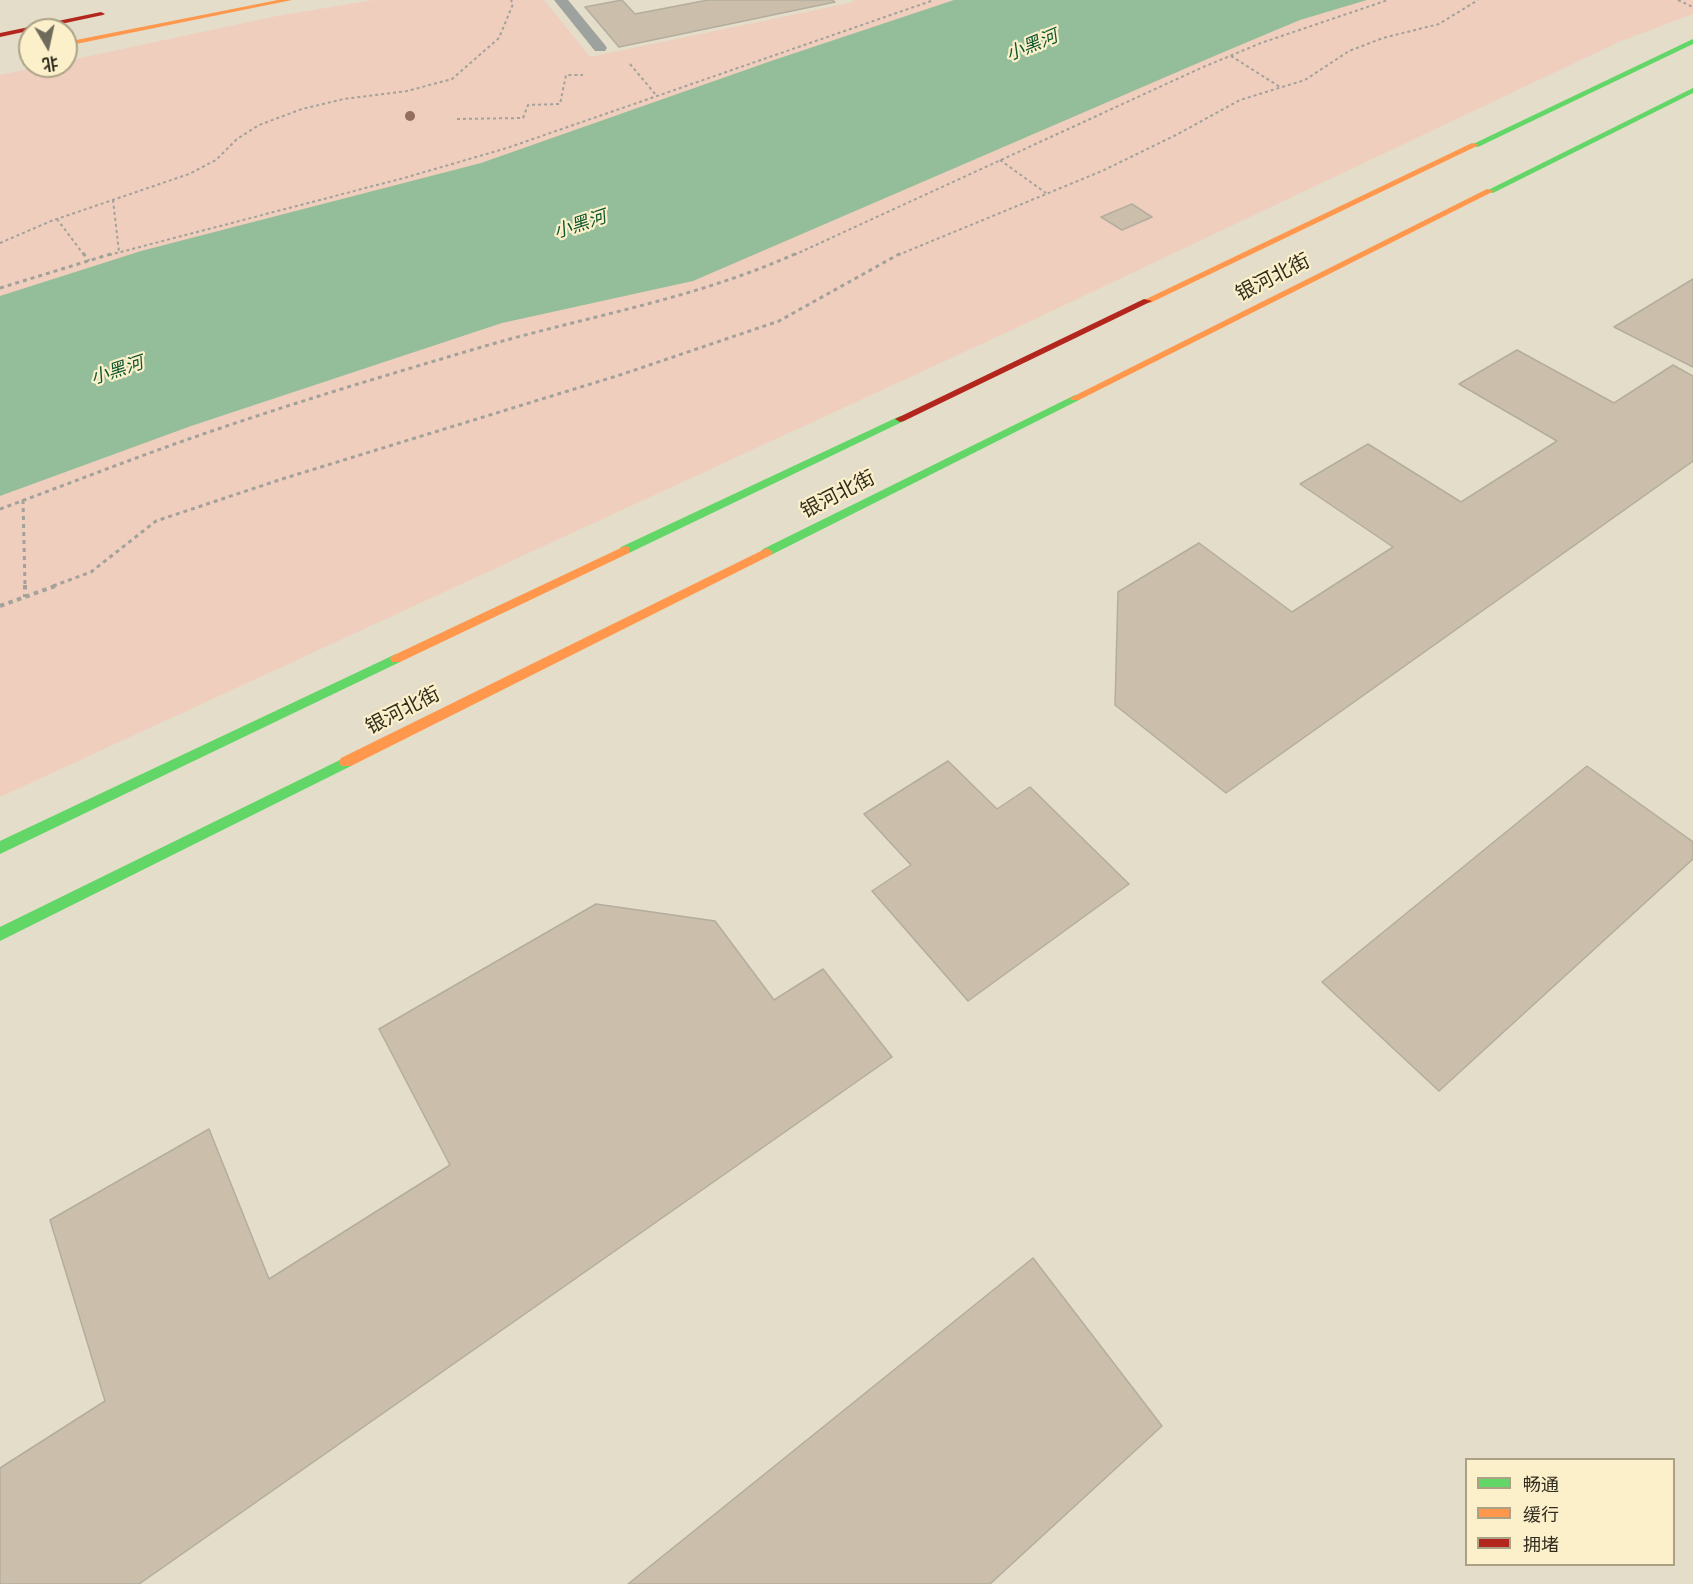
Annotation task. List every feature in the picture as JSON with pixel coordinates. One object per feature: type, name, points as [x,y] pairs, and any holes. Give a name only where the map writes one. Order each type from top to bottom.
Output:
[{"type":"main road","points":[[78,42],[289,0]]},
{"type":"main road","points":[[0,35],[114,11]]},
{"type":"main road","name":"银河北街","points":[[0,848],[1693,41]]},
{"type":"main road","name":"银河北街","points":[[0,934],[1693,90]]},
{"type":"lane","points":[[561,0],[600,48]]},
{"type":"path","points":[[0,243],[57,219],[189,174],[216,160],[237,139],[259,125],[344,99],[406,91],[452,79],[499,38],[513,4],[511,0]]},
{"type":"path","points":[[0,288],[119,252],[393,181],[495,152],[934,0]]},
{"type":"path","points":[[0,509],[212,431],[377,378],[544,329],[680,295],[775,263],[1230,56],[1388,0]]},
{"type":"path","points":[[0,606],[91,572],[156,521],[282,479],[623,374],[779,321],[908,249],[1102,171],[1176,135],[1240,100],[1305,80],[1349,51],[1383,38],[1438,24],[1478,0]]},
{"type":"path","points":[[1678,0],[1693,7]]},
{"type":"path","points":[[1230,56],[1281,88]]},
{"type":"path","points":[[621,64],[632,64],[656,95]]},
{"type":"path","points":[[457,119],[523,118],[528,105],[560,104],[566,75],[587,75]]},
{"type":"path","points":[[1000,160],[1046,194]]},
{"type":"path","points":[[113,200],[119,252]]},
{"type":"path","points":[[57,219],[89,261]]},
{"type":"path","points":[[23,500],[25,597]]},
{"type":"shaded area","points":[[374,0],[544,0],[590,57],[854,2],[853,0],[1693,0],[1693,14],[1621,41],[999,336],[0,797],[0,75],[18,71],[18,78],[78,78],[78,58],[277,16]]},
{"type":"water","name":"小黑河","points":[[954,0],[1367,0],[1300,20],[693,281],[502,323],[191,426],[0,496],[0,296],[141,251],[481,163],[771,61]]},
{"type":"building","points":[[622,0],[635,14],[708,0],[832,0],[835,2],[619,47],[585,7]]},
{"type":"building","points":[[1132,204],[1152,217],[1122,230],[1101,217]]},
{"type":"building","points":[[1693,279],[1693,367],[1614,327]]},
{"type":"building","points":[[1517,350],[1614,403],[1673,365],[1693,376],[1693,461],[1226,793],[1115,705],[1118,592],[1199,543],[1292,612],[1393,547],[1300,484],[1368,444],[1461,502],[1557,441],[1459,384]]},
{"type":"building","points":[[948,761],[997,809],[1030,787],[1129,884],[968,1001],[872,891],[911,865],[864,814]]},
{"type":"building","points":[[1587,766],[1693,842],[1693,859],[1439,1091],[1322,982]]},
{"type":"building","points":[[596,904],[715,921],[774,1000],[823,969],[892,1057],[139,1584],[0,1584],[0,1468],[105,1401],[50,1220],[209,1129],[269,1279],[450,1165],[379,1029]]},
{"type":"building","points":[[1033,1258],[1162,1426],[990,1584],[628,1584]]},
{"type":"traffic: fast","points":[[1475,145],[1693,41]]},
{"type":"traffic: fast","points":[[1490,191],[1693,90]]},
{"type":"traffic: fast","points":[[767,552],[1075,398]]},
{"type":"traffic: fast","points":[[625,550],[900,419]]},
{"type":"traffic: fast","points":[[0,848],[396,659]]},
{"type":"traffic: fast","points":[[0,934],[346,762]]},
{"type":"traffic: slow","points":[[78,42],[289,0]]},
{"type":"traffic: slow","points":[[1147,301],[1475,145]]},
{"type":"traffic: slow","points":[[1075,398],[1490,191]]},
{"type":"traffic: slow","points":[[396,659],[625,550]]},
{"type":"traffic: slow","points":[[346,762],[767,552]]},
{"type":"traffic: jam","points":[[0,35],[101,14]]},
{"type":"traffic: jam","points":[[900,419],[1147,301]]}]
